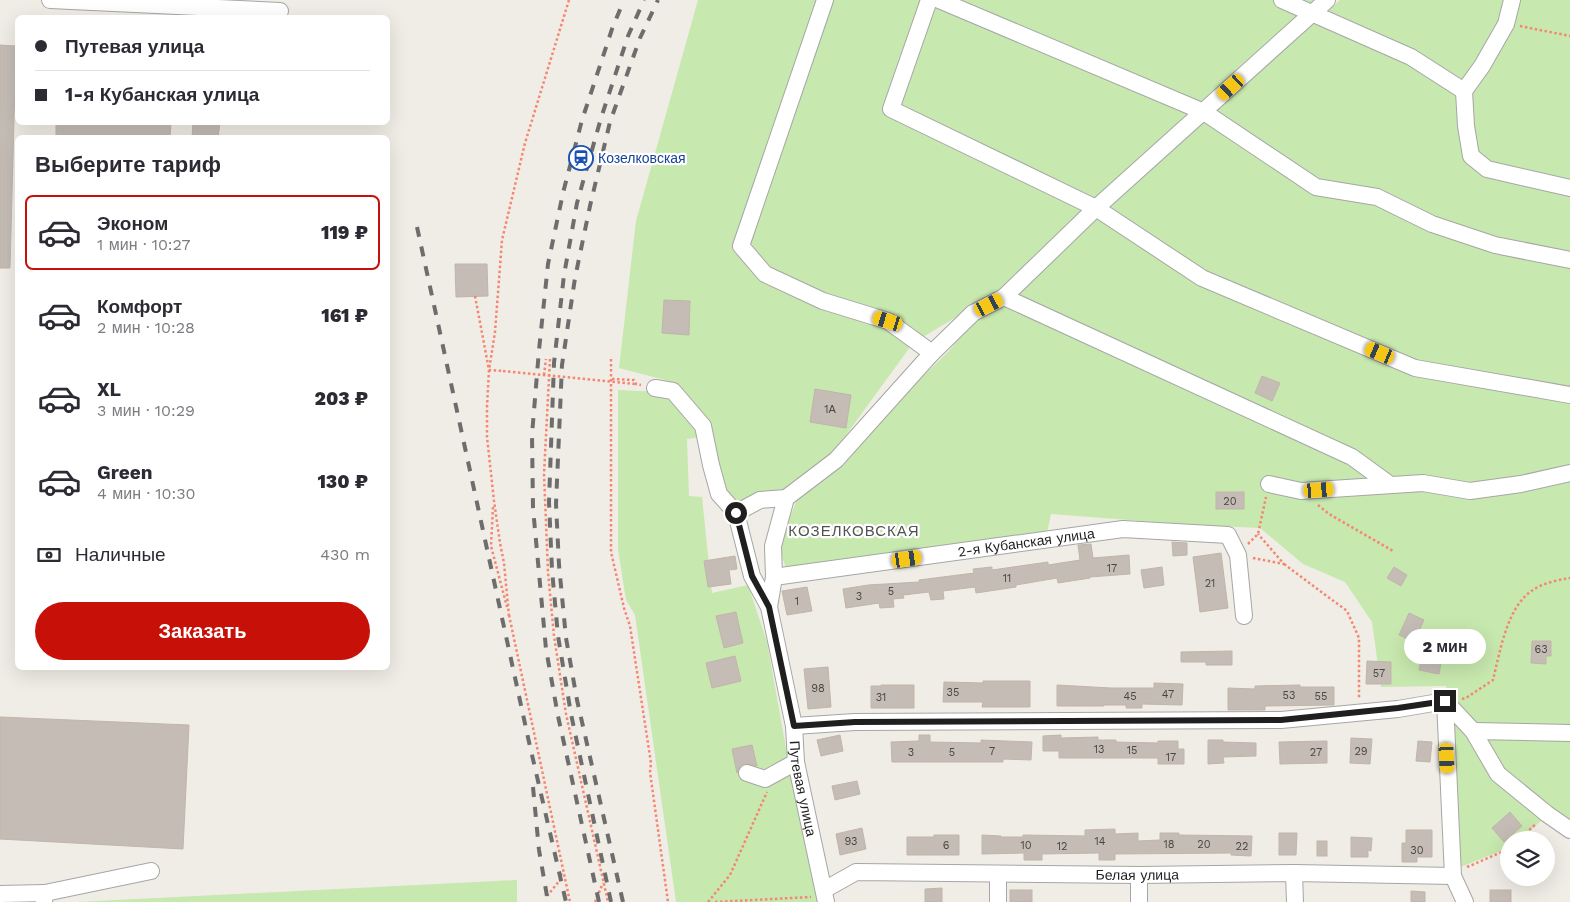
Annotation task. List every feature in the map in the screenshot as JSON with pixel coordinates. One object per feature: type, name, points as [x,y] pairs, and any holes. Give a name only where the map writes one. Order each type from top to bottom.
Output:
[{"type":"street","points":[[50,0],[280,11]]},
{"type":"street","points":[[825,0],[741,246],[765,274],[824,301],[888,321],[932,353]]},
{"type":"street","points":[[929,0],[892,109],[1096,208],[1202,278],[1415,368],[1570,395]]},
{"type":"street","points":[[939,0],[1204,112],[1316,187],[1377,197],[1432,224],[1468,236],[1495,244],[1570,260]]},
{"type":"street","points":[[1282,0],[1411,57],[1464,91]]},
{"type":"street","points":[[736,513],[760,500],[786,498],[836,460],[932,353],[973,313],[1004,296],[1096,208],[1327,0]]},
{"type":"street","points":[[1512,0],[1506,24],[1482,66],[1464,91],[1466,126],[1471,156],[1487,169],[1570,188]]},
{"type":"street","points":[[1004,296],[1352,457],[1390,484]]},
{"type":"street","name":"Путевая улица","points":[[655,388],[673,391],[703,426],[719,494],[736,513],[752,576],[769,607],[794,726],[796,762],[825,896]]},
{"type":"street","points":[[1269,484],[1301,491],[1423,483],[1470,491],[1521,484],[1570,473]]},
{"type":"street","points":[[769,607],[774,577],[773,546],[786,498]]},
{"type":"street","name":"2-я Кубанская улица","points":[[774,577],[1123,529],[1228,535],[1238,555],[1244,616]]},
{"type":"street","points":[[794,726],[855,722],[1281,720],[1398,708],[1445,701]]},
{"type":"street","points":[[1445,701],[1473,731],[1498,774],[1570,830]]},
{"type":"street","points":[[1445,701],[1453,874],[1465,902]]},
{"type":"street","points":[[1473,731],[1570,733]]},
{"type":"street","points":[[748,773],[765,779],[796,762]]},
{"type":"street","points":[[0,894],[44,897],[151,871]]},
{"type":"street","name":"Белая улица","points":[[825,896],[856,872],[1139,875],[1294,873],[1453,874]]},
{"type":"street","points":[[1294,873],[1295,902]]},
{"type":"street","points":[[998,874],[998,902]]},
{"type":"street","points":[[1139,875],[1139,902]]},
{"type":"path","points":[[509,616],[504,563],[494,501],[487,437],[486,406],[489,370],[495,332],[504,230],[524,143],[569,0]]},
{"type":"path","points":[[1506,24],[1570,36]]},
{"type":"path","points":[[475,296],[489,370]]},
{"type":"path","points":[[544,375],[546,359]]},
{"type":"path","points":[[550,360],[544,474],[548,572],[554,636],[566,714],[608,902]]},
{"type":"path","points":[[612,360],[612,552],[624,608],[630,626],[651,763],[650,772],[668,902]]},
{"type":"path","points":[[489,370],[636,384],[634,380],[612,379]]},
{"type":"path","points":[[1269,484],[1258,534],[1284,564],[1347,610],[1359,638],[1359,712]]},
{"type":"path","points":[[1301,491],[1329,514],[1393,551]]},
{"type":"path","points":[[494,501],[492,546],[509,616],[570,902]]},
{"type":"path","points":[[1238,555],[1284,564]]},
{"type":"path","points":[[1445,701],[1466,698],[1493,680],[1508,625],[1516,606],[1533,590],[1558,580],[1570,578]]},
{"type":"path","points":[[708,902],[730,875],[777,773]]},
{"type":"path","points":[[1528,831],[1547,814]]},
{"type":"path","points":[[1453,874],[1500,853]]},
{"type":"path","points":[[547,896],[560,880],[562,870]]},
{"type":"path","points":[[595,902],[603,882]]},
{"type":"path","points":[[715,902],[825,896]]},
{"type":"green space","points":[[698,0],[1317,0],[1003,289],[913,343],[830,457],[784,491],[738,501],[724,489],[704,415],[665,380],[619,368],[636,221]]},
{"type":"green space","points":[[1340,0],[1570,0],[1570,836],[1545,818],[1529,831],[1500,831],[1500,851],[1458,868],[1446,686],[1381,687],[1372,622],[1345,582],[1303,564],[1260,528],[1051,514],[1047,533],[787,571],[780,551],[787,524],[798,497],[822,478],[844,465],[893,405],[949,351],[980,313],[1009,304],[1108,207]]},
{"type":"green space","points":[[618,390],[661,392],[682,408],[700,437],[687,439],[689,496],[702,497],[712,593],[748,585],[767,642],[789,765],[821,902],[676,902],[635,615],[626,600],[618,549]]},
{"type":"green space","points":[[517,880],[517,902],[77,902]]},
{"type":"building","points":[[0,45],[15,46],[15,83],[10,268],[0,268]]},
{"type":"building","points":[[56,125],[171,125],[170,135],[56,135]]},
{"type":"building","points":[[193,125],[220,125],[218,135],[192,135]]},
{"type":"building","points":[[455,264],[487,264],[488,296],[456,297]]},
{"type":"building","points":[[664,300],[690,301],[689,335],[662,333]]},
{"type":"building","points":[[1262,376],[1280,383],[1272,401],[1255,393]]},
{"type":"building","points":[[815,389],[851,395],[846,428],[810,422]]},
{"type":"building","points":[[1216,492],[1244,492],[1244,509],[1216,509]]},
{"type":"building","points":[[1172,542],[1187,543],[1187,555],[1173,556]]},
{"type":"building","points":[[1091,544],[1093,558],[1129,555],[1130,574],[1090,577],[1058,583],[1057,578],[976,593],[975,587],[943,591],[944,599],[931,600],[929,592],[903,595],[904,598],[893,599],[894,607],[880,608],[879,603],[846,608],[843,589],[868,585],[919,582],[919,580],[974,573],[973,569],[992,567],[992,570],[1048,562],[1048,565],[1080,560],[1078,545]]},
{"type":"building","points":[[1221,553],[1228,608],[1200,612],[1193,557]]},
{"type":"building","points":[[735,556],[737,569],[729,570],[731,584],[708,587],[704,561]]},
{"type":"building","points":[[1162,567],[1164,585],[1144,588],[1141,570]]},
{"type":"building","points":[[1394,567],[1407,575],[1401,586],[1387,578]]},
{"type":"building","points":[[807,587],[812,611],[787,615],[782,591]]},
{"type":"building","points":[[736,612],[743,643],[724,648],[716,616]]},
{"type":"building","points":[[1409,613],[1424,620],[1414,642],[1399,635]]},
{"type":"building","points":[[1532,641],[1551,641],[1551,656],[1546,656],[1546,664],[1531,663]]},
{"type":"building","points":[[1424,643],[1444,647],[1439,674],[1419,670]]},
{"type":"building","points":[[1232,651],[1232,665],[1206,665],[1206,662],[1181,662],[1181,652]]},
{"type":"building","points":[[735,656],[741,681],[712,688],[706,663]]},
{"type":"building","points":[[1367,661],[1391,662],[1391,684],[1366,684]]},
{"type":"building","points":[[828,667],[831,707],[808,709],[804,669]]},
{"type":"building","points":[[983,681],[1030,681],[1030,707],[982,707],[983,702],[943,702],[944,682],[983,683]]},
{"type":"building","points":[[1154,683],[1183,684],[1182,705],[1142,704],[1142,708],[1126,708],[1126,705],[1057,706],[1057,685],[1154,688]]},
{"type":"building","points":[[914,685],[914,708],[871,708],[871,686]]},
{"type":"building","points":[[1300,685],[1300,687],[1334,687],[1334,705],[1265,706],[1265,710],[1228,710],[1228,688],[1255,689],[1255,686]]},
{"type":"building","points":[[0,717],[189,725],[183,849],[0,839]]},
{"type":"building","points":[[840,735],[843,751],[821,756],[817,740]]},
{"type":"building","points":[[919,735],[930,735],[930,742],[981,743],[981,740],[1032,742],[1031,760],[1003,759],[1003,762],[892,762],[891,742],[919,741]]},
{"type":"building","points":[[1061,735],[1061,738],[1098,737],[1098,740],[1116,740],[1116,742],[1158,743],[1158,741],[1178,741],[1178,749],[1184,749],[1184,764],[1158,764],[1158,758],[1059,758],[1059,751],[1043,751],[1043,736]]},
{"type":"building","points":[[1351,738],[1372,739],[1370,764],[1350,763]]},
{"type":"building","points":[[1208,740],[1256,743],[1256,756],[1223,757],[1224,763],[1208,764]]},
{"type":"building","points":[[1327,741],[1327,763],[1280,764],[1279,742]]},
{"type":"building","points":[[1418,741],[1432,742],[1430,762],[1416,761]]},
{"type":"building","points":[[752,745],[757,766],[745,763],[740,766],[737,773],[732,749]]},
{"type":"building","points":[[857,781],[860,794],[835,800],[832,786]]},
{"type":"building","points":[[1510,812],[1522,826],[1516,831],[1500,831],[1500,837],[1492,828]]},
{"type":"building","points":[[862,828],[866,849],[840,855],[836,834]]},
{"type":"building","points":[[1115,829],[1115,834],[1138,833],[1138,841],[1160,840],[1160,833],[1252,836],[1251,856],[1231,855],[1231,853],[1115,854],[1115,860],[1099,860],[1099,853],[1042,854],[1042,860],[1024,860],[1024,853],[982,854],[982,835],[1001,837],[1023,837],[1023,835],[1085,836],[1085,830]]},
{"type":"building","points":[[1406,830],[1432,830],[1432,857],[1417,857],[1417,862],[1402,862],[1402,843],[1406,843]]},
{"type":"building","points":[[1279,833],[1297,833],[1296,855],[1279,855]]},
{"type":"building","points":[[934,835],[959,835],[959,855],[907,855],[907,837],[934,837]]},
{"type":"building","points":[[1351,837],[1372,838],[1371,851],[1368,850],[1368,857],[1351,857]]},
{"type":"building","points":[[1317,841],[1327,841],[1327,856],[1317,856]]},
{"type":"building","points":[[942,888],[942,902],[925,902],[925,889]]},
{"type":"building","points":[[1010,890],[1032,890],[1032,902],[1010,902]]},
{"type":"building","points":[[1490,890],[1511,890],[1511,902],[1490,902]]},
{"type":"building","points":[[1411,891],[1425,892],[1425,902],[1411,902]]},
{"type":"railway","points":[[599,902],[558,716],[546,649],[533,508],[532,435],[548,264],[563,193],[582,120],[612,29],[624,0]]},
{"type":"railway","points":[[611,902],[571,714],[558,636],[552,570],[549,502],[554,363],[564,275],[577,203],[601,118],[628,36],[644,0]]},
{"type":"railway","points":[[623,902],[577,700],[566,638],[559,565],[556,504],[562,365],[575,278],[610,122],[640,38],[658,0]]},
{"type":"railway","points":[[417,227],[529,742],[566,902]]},
{"type":"railway","points":[[533,787],[539,850],[548,902]]},
{"type":"place","name":"Козелковская","points":[[581,158]]},
{"type":"district","name":"КОЗЕЛКОВСКАЯ","points":[[854,531]]},
{"type":"route","points":[[736,513],[752,576],[769,607],[794,726],[855,722],[1281,720],[1398,708],[1445,701]]}]
